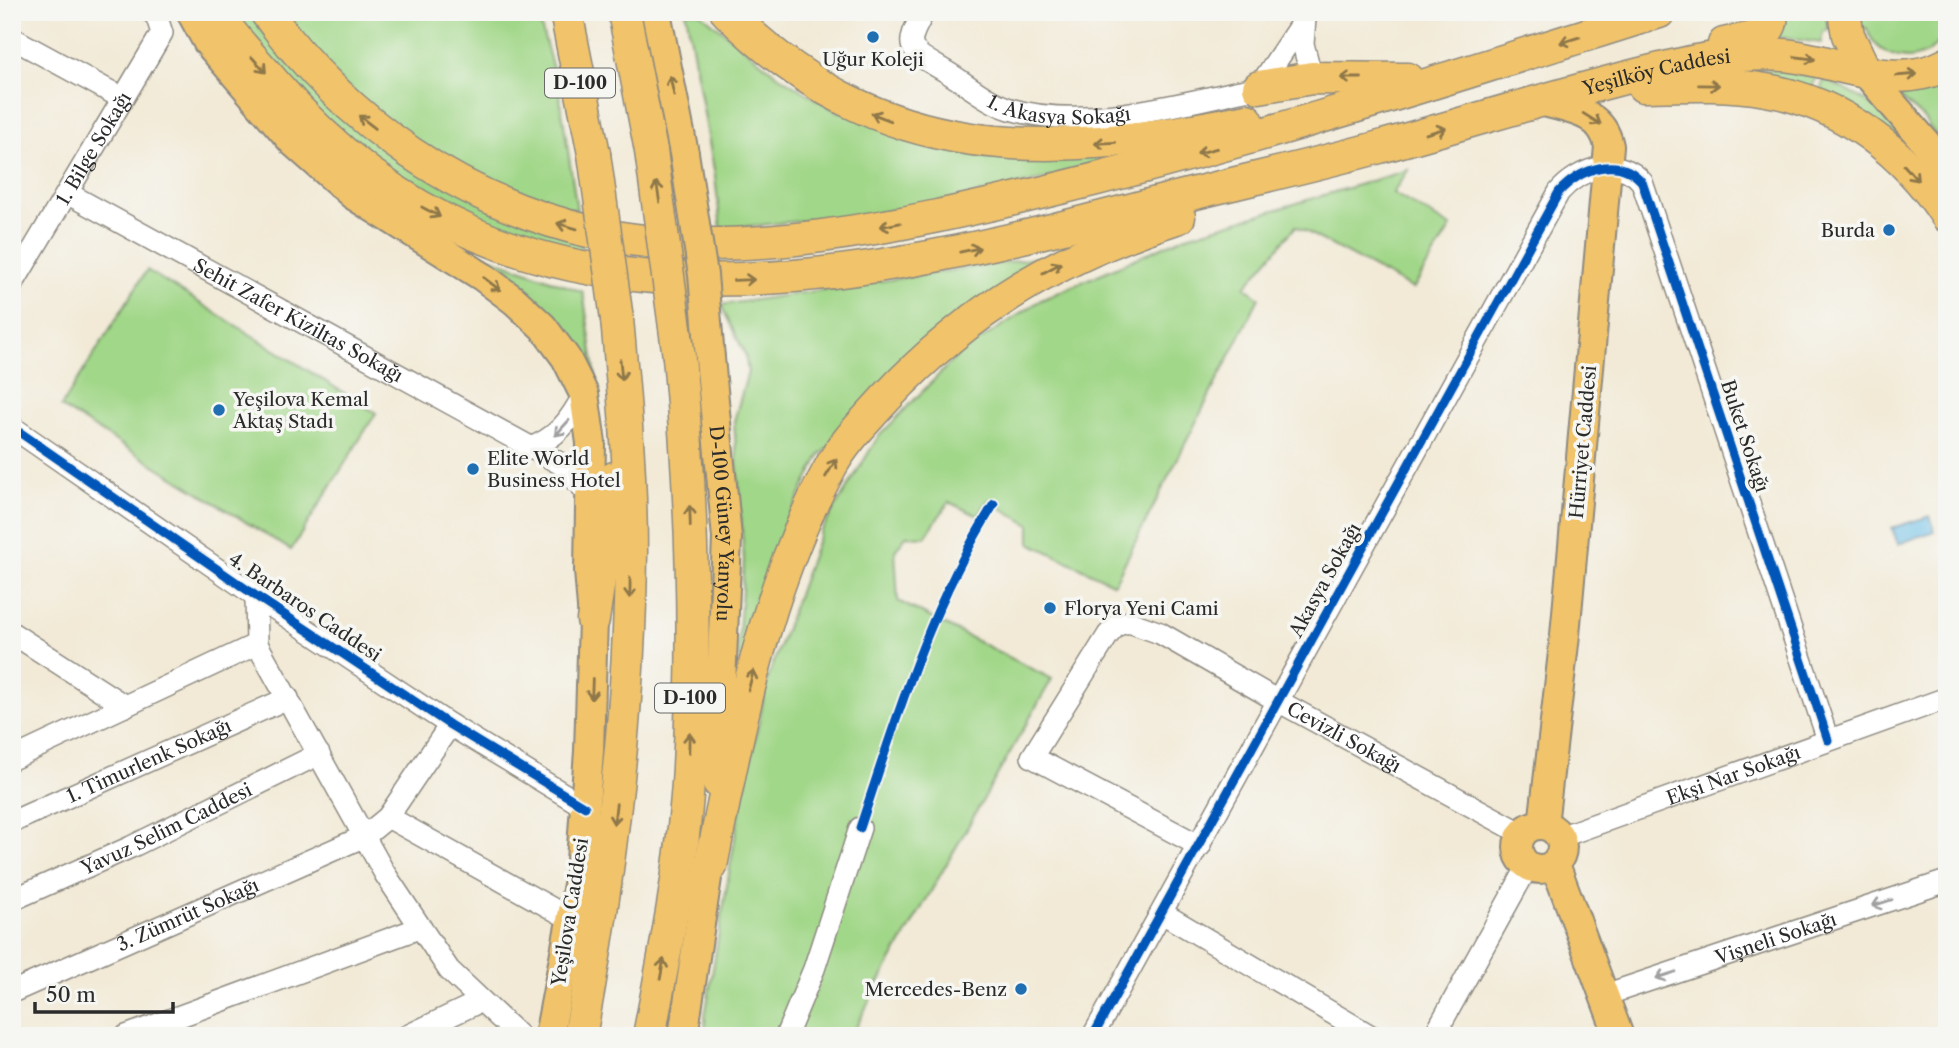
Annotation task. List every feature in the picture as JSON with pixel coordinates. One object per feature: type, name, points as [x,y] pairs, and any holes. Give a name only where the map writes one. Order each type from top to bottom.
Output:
[{"type":"highway","points":[[216,12],[228,31],[314,126],[344,153],[405,198],[505,247],[533,257],[606,273],[719,281],[774,279],[897,264],[1045,234],[1277,171],[1370,150]]},
{"type":"highway","points":[[266,12],[304,61],[352,109],[448,178],[562,225],[600,234],[649,240],[715,243],[874,228],[929,218],[1145,168],[1300,124],[1659,12]]},
{"type":"highway","name":"D-100","points":[[566,12],[594,154],[617,319],[626,421],[631,550],[626,696],[607,875],[580,1036]]},
{"type":"highway","name":"D-100","points":[[624,12],[651,151],[678,357],[690,524],[688,783],[676,887],[649,1036]]},
{"type":"highway","points":[[727,12],[780,61],[840,97],[905,125],[956,138],[1038,146],[1112,143],[1198,130],[1317,106],[1366,102]]},
{"type":"highway","points":[[1689,62],[1722,45],[1756,38],[1767,31],[1772,23],[1771,12]]},
{"type":"highway","points":[[1844,12],[1848,35],[1866,73]]},
{"type":"highway","name":"Yeşilköy Caddesi","points":[[1370,150],[1541,101],[1724,55],[1784,55],[1866,73],[1912,76],[1947,64]]},
{"type":"highway","points":[[1259,87],[1312,78],[1444,79]]},
{"type":"highway","points":[[1592,88],[1735,86],[1768,90],[1811,103],[1838,114],[1881,142],[1906,166],[1947,216]]},
{"type":"highway","points":[[710,866],[742,712],[786,566],[831,466],[872,412],[916,365],[959,329],[1001,298],[1062,262],[1113,240],[1370,150]]},
{"type":"highway","points":[[593,620],[614,475],[626,421]]},
{"type":"main road","name":"Yeşilova Caddesi","points":[[191,12],[208,43],[293,142],[353,195],[515,301],[551,337],[566,358],[584,394],[592,443],[589,571],[593,620],[585,807],[580,874],[569,918],[550,1036]]},
{"type":"main road","name":"D-100 Güney Yanyolu","points":[[656,12],[684,153],[703,275],[727,538],[718,769],[710,866],[685,1033]]},
{"type":"main road","points":[[1866,73],[1926,143],[1947,179]]},
{"type":"main road","name":"Hürriyet Caddesi","points":[[1541,101],[1597,120],[1607,135],[1608,168],[1565,635],[1541,845],[1605,995],[1619,1036]]},
{"type":"street","name":"1. Bilge Sokağı","points":[[12,285],[162,33],[156,15],[151,12]]},
{"type":"street","name":"1. Akasya Sokağı","points":[[924,12],[910,37],[911,47],[924,59],[1007,108],[1034,114],[1135,112],[1259,87]]},
{"type":"street","points":[[1259,87],[1307,15]]},
{"type":"street","points":[[1307,15],[1303,44],[1312,78]]},
{"type":"street","points":[[12,38],[122,98]]},
{"type":"street","name":"Buket Sokağı","points":[[1608,168],[1624,167],[1634,172],[1642,182],[1828,740]]},
{"type":"street","name":"Akasya Sokağı","points":[[1093,1036],[1559,192],[1571,178],[1588,169],[1608,168]]},
{"type":"street","name":"Sehit Zafer Kiziltas Sokağı","points":[[67,193],[528,449],[561,464],[587,492],[590,509]]},
{"type":"street","points":[[528,449],[546,442],[561,431],[584,394]]},
{"type":"street","name":"4. Barbaros Caddesi","points":[[13,428],[256,596],[450,725],[585,807]]},
{"type":"street","name":"4. Barbaros Caddesi","points":[[256,596],[257,645],[419,928],[449,970],[519,1036]]},
{"type":"street","name":"Cevizli Sokağı","points":[[1200,845],[1031,757],[1117,625],[1129,622],[1160,633],[1541,845]]},
{"type":"street","points":[[12,632],[125,706]]},
{"type":"street","points":[[12,759],[257,645]]},
{"type":"street","name":"1. Timurlenk Sokağı","points":[[12,822],[288,698]]},
{"type":"street","name":"Ekşi Nar Sokağı","points":[[1541,845],[1947,698]]},
{"type":"street","name":"3. Zümrüt Sokağı","points":[[12,992],[365,836],[388,817],[450,725]]},
{"type":"street","name":"Yavuz Selim Caddesi","points":[[12,901],[131,847],[319,754]]},
{"type":"street","points":[[388,817],[569,918]]},
{"type":"street","points":[[786,1036],[814,969],[860,828]]},
{"type":"street","points":[[1434,1036],[1541,845]]},
{"type":"street","name":"Vişneli Sokağı","points":[[1605,995],[1947,881]]},
{"type":"street","points":[[1162,913],[1371,1036]]},
{"type":"street","points":[[125,1036],[419,928]]},
{"type":"street","points":[[407,1036],[481,1001]]},
{"type":"green space","points":[[230,12],[248,12],[287,63],[580,240],[584,254],[472,218],[396,176],[317,113]]},
{"type":"green space","points":[[283,12],[537,12],[559,91],[577,210],[534,199],[491,183],[450,163],[411,139],[374,112],[340,81],[310,48]]},
{"type":"green space","points":[[686,12],[699,12],[779,76],[836,111],[1162,151],[990,192],[870,214],[721,229],[715,176]]},
{"type":"green space","points":[[1786,12],[1826,12],[1828,31],[1823,31],[1821,43],[1777,37]]},
{"type":"green space","points":[[1858,12],[1947,12],[1947,31],[1928,52],[1909,58],[1900,57],[1891,55],[1876,44],[1867,28],[1860,30]]},
{"type":"green space","points":[[1775,69],[1817,77],[1810,90],[1722,72]]},
{"type":"green space","points":[[1824,80],[1864,100],[1893,122],[1916,150],[1940,187],[1819,93]]},
{"type":"green space","points":[[1947,84],[1947,151],[1924,119],[1897,95],[1916,94]]},
{"type":"green space","points":[[1408,170],[1393,193],[1451,227],[1413,289],[1296,226],[1245,287],[1259,298],[1114,584],[1030,543],[1030,525],[988,500],[978,516],[949,502],[925,537],[906,536],[895,551],[898,601],[1052,679],[873,993],[852,1036],[706,1036],[705,1016],[737,826],[768,678],[821,531],[878,437],[958,355],[1041,300],[1187,236]]},
{"type":"green space","points":[[461,247],[583,292],[597,385],[570,342]]},
{"type":"green space","points":[[1048,256],[820,455],[784,528],[740,665],[738,648],[744,560],[734,421],[748,372],[745,354],[721,305]]},
{"type":"green space","name":"Yeşilova Kemal Aktaş Stadı","points":[[147,270],[376,413],[291,550],[61,407]]},
{"type":"water","points":[[1930,516],[1935,531],[1898,544],[1892,528]]},
{"type":"cycle path","points":[[1093,1036],[1559,192],[1588,171],[1611,167],[1622,169],[1633,173],[1642,182],[1828,740]]},
{"type":"cycle path","points":[[12,427],[256,596],[450,725],[585,807]]},
{"type":"cycle path","points":[[860,828],[902,702],[933,622],[971,543],[994,504]]},
{"type":"place","name":"Uğur Koleji","points":[[873,37]]},
{"type":"place","name":"Burda","points":[[1889,230]]},
{"type":"place","name":"Yeşilova Kemal Aktaş Stadı","points":[[219,410]]},
{"type":"place","name":"Elite World Business Hotel","points":[[473,469]]},
{"type":"place","name":"Florya Yeni Cami","points":[[1050,608]]},
{"type":"place","name":"Mercedes-Benz","points":[[1021,989]]}]
